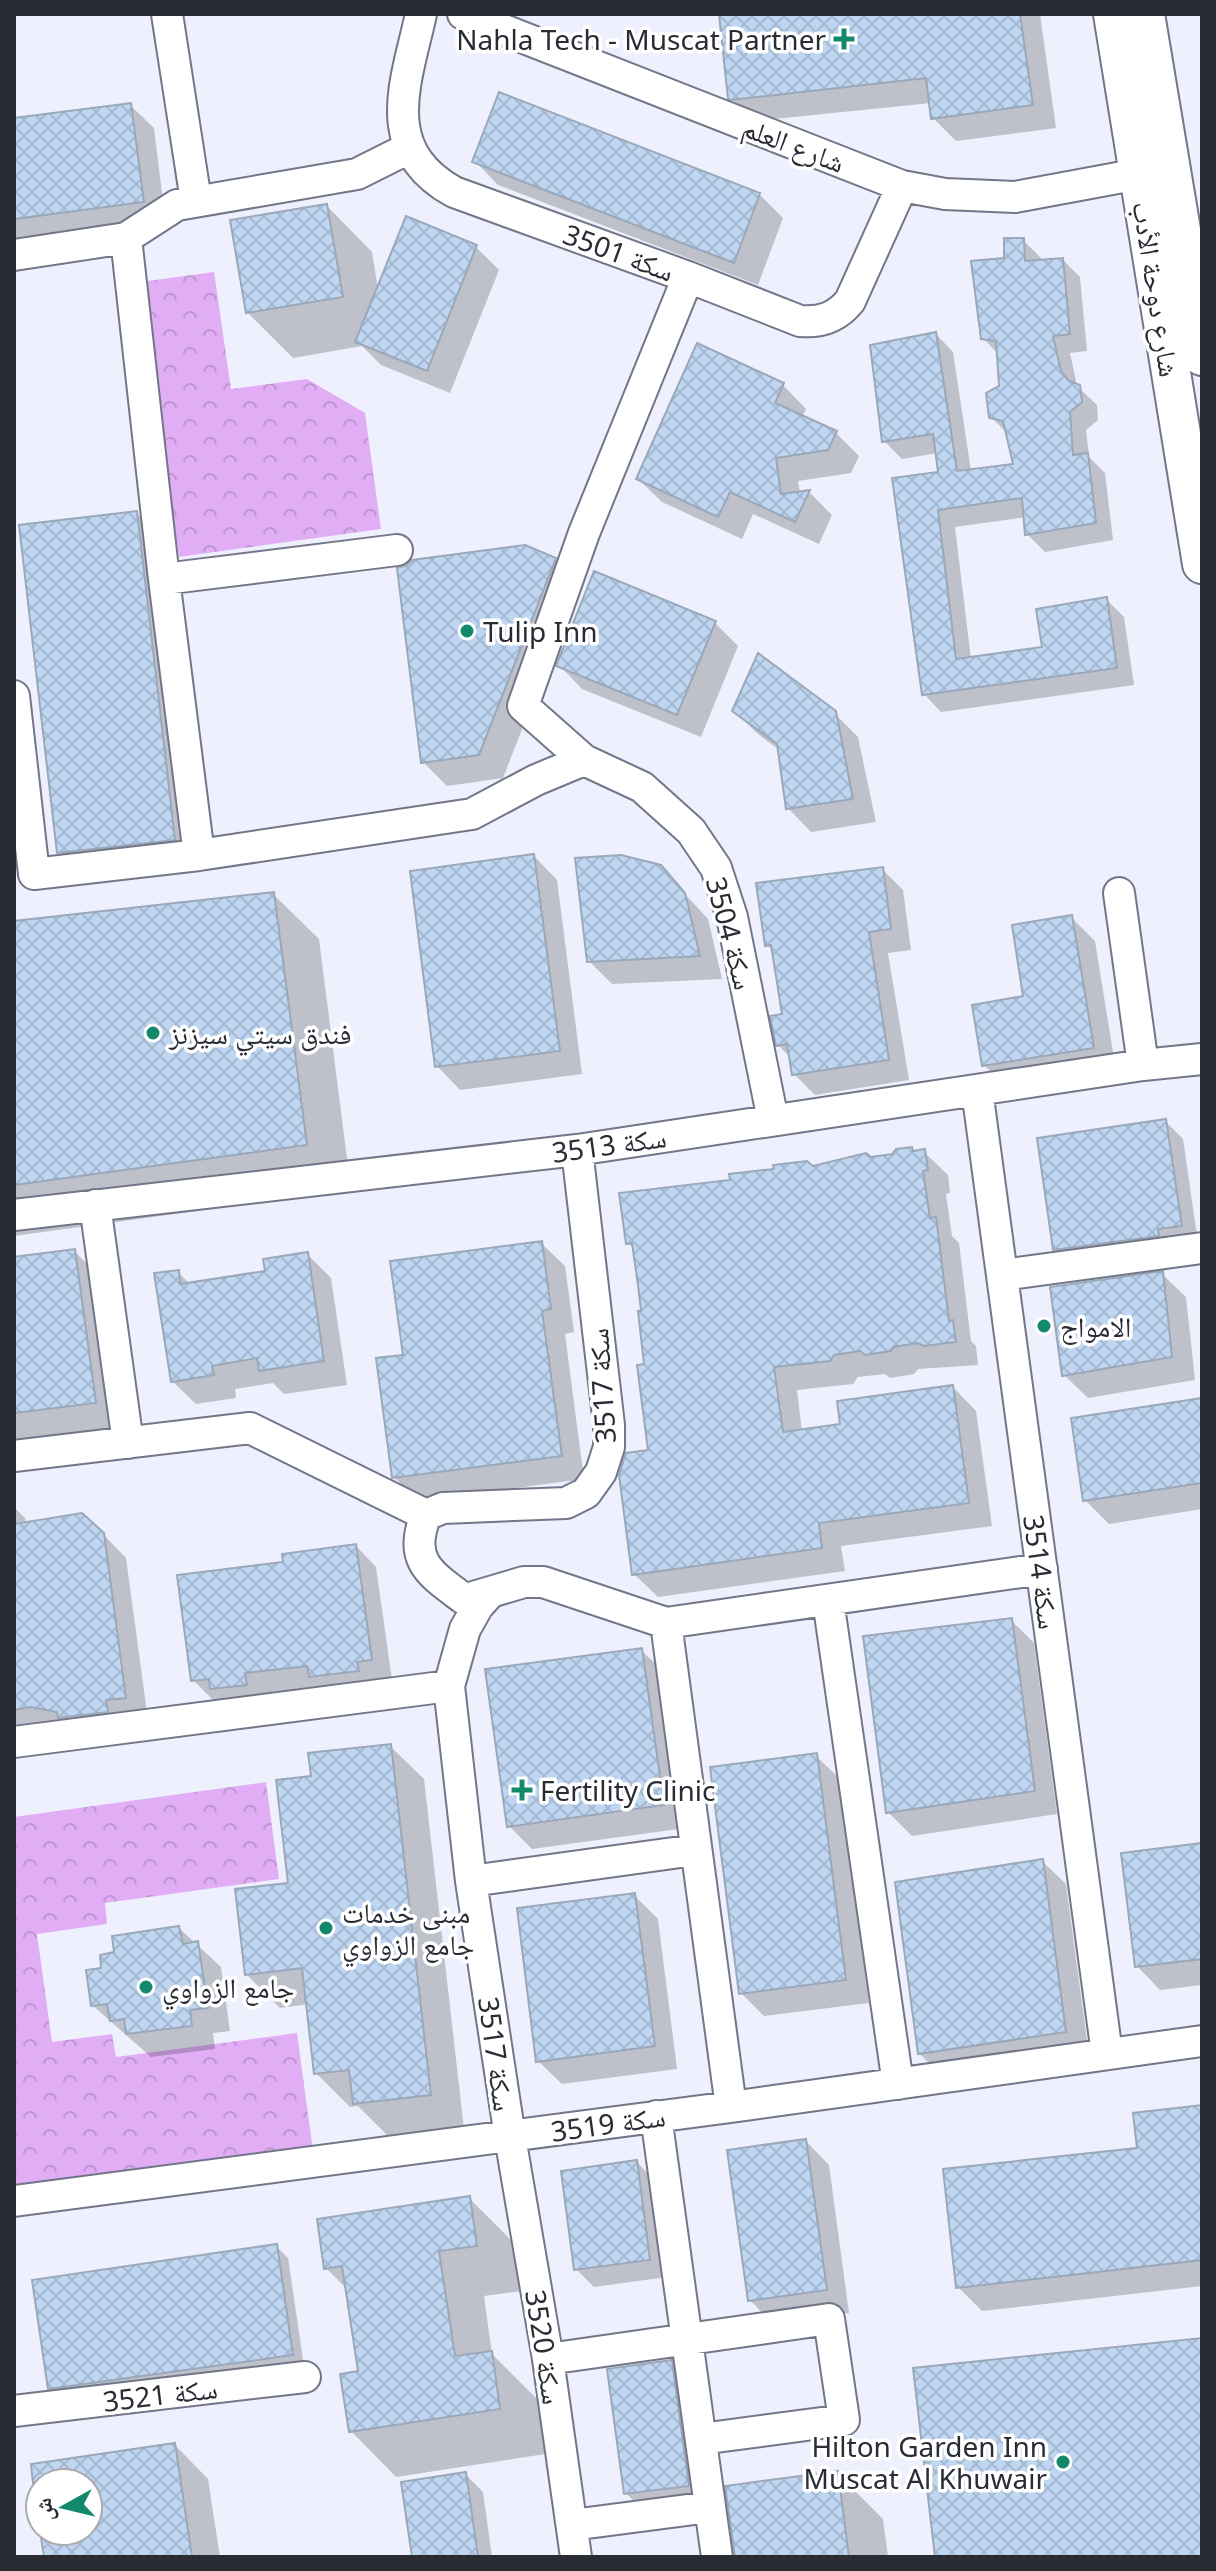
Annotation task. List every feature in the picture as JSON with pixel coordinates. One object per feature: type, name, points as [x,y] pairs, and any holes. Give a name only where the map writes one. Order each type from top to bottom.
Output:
[{"type":"main road","name":"شارع دوحة الأدب","points":[[1113,14],[1202,564]]},
{"type":"main road","name":"شارع دوحة الأدب","points":[[1145,14],[1202,356]]},
{"type":"street","points":[[167,14],[196,201]]},
{"type":"street","name":"سكة 3501","points":[[421,14],[401,109],[403,131],[409,148],[437,182],[454,192],[800,321],[813,323],[829,318],[843,310],[850,301],[902,186]]},
{"type":"street","name":"شارع العلم","points":[[463,14],[902,186],[945,194],[1015,197],[1139,174]]},
{"type":"street","points":[[14,255],[126,238],[177,205],[357,174],[409,148]]},
{"type":"street","points":[[126,238],[199,855]]},
{"type":"street","name":"سكة 3504","points":[[688,277],[584,533],[523,706],[584,760],[642,787],[691,831],[716,868],[732,917],[773,1120]]},
{"type":"street","points":[[164,579],[397,550]]},
{"type":"street","points":[[14,696],[34,874],[199,855],[472,814],[536,780],[584,760]]},
{"type":"street","points":[[1119,893],[1143,1065]]},
{"type":"street","name":"سكة 3513","points":[[14,1215],[577,1150],[1143,1065],[1202,1059]]},
{"type":"street","name":"سكة 3514","points":[[977,1090],[1107,2054]]},
{"type":"street","name":"سكة 3517","points":[[426,1515],[443,1508],[566,1503],[586,1493],[601,1472],[609,1447],[609,1425],[577,1150]]},
{"type":"street","points":[[95,1205],[128,1443]]},
{"type":"street","points":[[1002,1275],[1202,1248]]},
{"type":"street","points":[[14,1456],[250,1428],[426,1515],[420,1530],[419,1553],[429,1572],[474,1604],[524,1582],[543,1582],[666,1623],[1042,1569]]},
{"type":"street","points":[[828,1600],[898,2084]]},
{"type":"street","name":"سكة 3517","points":[[474,1604],[449,1686],[471,1881],[510,2137]]},
{"type":"street","points":[[666,1623],[731,2107]]},
{"type":"street","points":[[14,1742],[449,1686]]},
{"type":"street","points":[[471,1881],[695,1850]]},
{"type":"street","name":"سكة 3519","points":[[14,2201],[510,2137],[1202,2041]]},
{"type":"street","points":[[656,2116],[717,2557]]},
{"type":"street","name":"سكة 3520","points":[[510,2137],[548,2359],[576,2557]]},
{"type":"street","points":[[548,2359],[829,2319],[844,2420],[701,2439]]},
{"type":"street","name":"سكة 3521","points":[[14,2411],[305,2377]]},
{"type":"street","points":[[572,2525],[710,2507]]},
{"type":"green space","points":[[214,272],[231,389],[307,379],[365,413],[381,529],[179,557],[140,282]]},
{"type":"green space","points":[[266,1782],[279,1879],[105,1903],[107,1924],[37,1934],[52,2042],[112,2034],[116,2057],[297,2033],[313,2151],[14,2191],[14,1817]]},
{"type":"building","points":[[719,14],[1020,14],[1033,105],[931,119],[926,78],[731,100],[728,99]]},
{"type":"building","points":[[499,92],[760,193],[734,263],[472,162]]},
{"type":"building","points":[[131,103],[144,202],[14,219],[14,118]]},
{"type":"building","points":[[327,204],[343,297],[246,313],[230,220]]},
{"type":"building","points":[[406,216],[477,245],[427,371],[355,342]]},
{"type":"building","points":[[1004,238],[1024,238],[1025,261],[1063,258],[1070,334],[1053,336],[1061,371],[1069,381],[1080,385],[1082,402],[1070,412],[1073,455],[1088,453],[1096,523],[1025,535],[1022,498],[938,510],[956,659],[1042,647],[1036,609],[1107,597],[1117,668],[922,695],[892,478],[938,472],[933,434],[882,442],[870,345],[936,332],[957,471],[1013,464],[1003,421],[989,418],[986,393],[999,386],[996,341],[981,339],[971,261],[1004,258]]},
{"type":"building","points":[[697,343],[784,383],[775,403],[837,431],[828,450],[776,458],[781,494],[810,490],[795,522],[730,492],[718,517],[636,479]]},
{"type":"building","points":[[137,511],[175,840],[57,853],[19,525]]},
{"type":"building","name":"Tulip Inn","points":[[525,545],[556,558],[479,755],[421,763],[397,568],[412,560]]},
{"type":"building","points":[[594,571],[716,621],[677,715],[556,666]]},
{"type":"building","points":[[758,653],[836,711],[853,799],[786,809],[777,744],[732,711]]},
{"type":"building","points":[[534,854],[560,1051],[435,1067],[410,871]]},
{"type":"building","points":[[621,855],[661,865],[685,893],[700,956],[587,962],[575,858]]},
{"type":"building","points":[[883,867],[891,929],[869,932],[889,1060],[792,1075],[787,1044],[776,1046],[770,1016],[782,1014],[771,945],[765,946],[756,883]]},
{"type":"building","name":"فندق سيتي سيزنز","points":[[274,892],[307,1145],[14,1185],[14,921]]},
{"type":"building","points":[[1072,915],[1094,1048],[982,1066],[972,1005],[1023,996],[1012,925]]},
{"type":"building","points":[[1166,1119],[1182,1226],[1158,1229],[1159,1236],[1053,1250],[1037,1138]]},
{"type":"building","points":[[912,1147],[913,1151],[925,1149],[928,1170],[923,1171],[930,1218],[936,1217],[949,1321],[953,1320],[956,1342],[924,1346],[918,1343],[894,1347],[891,1351],[865,1355],[860,1351],[834,1355],[830,1361],[774,1367],[783,1432],[840,1424],[837,1401],[953,1385],[969,1503],[819,1523],[822,1548],[632,1575],[619,1475],[626,1453],[648,1450],[637,1365],[644,1364],[638,1311],[641,1311],[632,1243],[626,1244],[619,1193],[730,1180],[729,1174],[774,1169],[773,1165],[807,1161],[813,1166],[866,1153],[871,1157],[892,1154],[896,1149]]},
{"type":"building","points":[[542,1241],[551,1309],[542,1311],[562,1456],[392,1478],[376,1358],[403,1355],[390,1261]]},
{"type":"building","points":[[75,1249],[96,1403],[14,1413],[14,1257]]},
{"type":"building","points":[[308,1252],[324,1361],[259,1371],[257,1358],[212,1366],[214,1375],[171,1382],[154,1273],[179,1270],[180,1284],[265,1271],[263,1259]]},
{"type":"building","points":[[1163,1271],[1172,1357],[1062,1376],[1050,1287]]},
{"type":"building","points":[[1202,1398],[1202,1483],[1083,1501],[1071,1418]]},
{"type":"building","points":[[82,1513],[104,1533],[126,1698],[106,1700],[108,1712],[58,1718],[57,1712],[31,1707],[14,1710],[14,1524]]},
{"type":"building","points":[[356,1544],[372,1660],[357,1662],[359,1671],[309,1677],[307,1666],[245,1673],[247,1685],[210,1689],[209,1679],[191,1681],[177,1575],[283,1562],[282,1554]]},
{"type":"building","points":[[1012,1618],[1035,1791],[886,1813],[863,1636]]},
{"type":"building","points":[[642,1648],[664,1805],[507,1827],[485,1669]]},
{"type":"building","name":"مبنى خدمات جامع الزواوي","points":[[391,1744],[431,2095],[353,2104],[349,2070],[314,2074],[302,1968],[245,1975],[235,1889],[288,1883],[276,1780],[311,1776],[308,1753]]},
{"type":"building","points":[[817,1753],[846,1980],[739,1994],[710,1767]]},
{"type":"building","points":[[1202,1843],[1202,1959],[1135,1967],[1121,1853]]},
{"type":"building","points":[[1043,1859],[1066,2032],[918,2054],[895,1882]]},
{"type":"building","points":[[635,1893],[655,2046],[536,2062],[517,1908]]},
{"type":"building","name":"جامع الزواوي","points":[[179,1926],[183,1944],[198,1941],[208,2008],[190,2010],[192,2026],[126,2034],[124,2019],[110,2021],[107,2004],[91,2006],[86,1970],[101,1968],[100,1955],[114,1952],[112,1936]]},
{"type":"building","points":[[1202,2105],[1202,2260],[956,2288],[943,2169],[1137,2148],[1133,2113]]},
{"type":"building","points":[[806,2139],[827,2290],[748,2301],[727,2150]]},
{"type":"building","points":[[637,2160],[650,2260],[574,2270],[561,2171]]},
{"type":"building","points":[[470,2196],[477,2246],[439,2251],[455,2356],[492,2351],[500,2409],[349,2432],[340,2374],[358,2371],[342,2266],[324,2269],[317,2219]]},
{"type":"building","points":[[277,2244],[293,2355],[48,2389],[32,2280]]},
{"type":"building","name":"Hilton Garden Inn Muscat Al Khuwair","points":[[1202,2338],[1202,2557],[935,2557],[913,2368]]},
{"type":"building","points":[[672,2360],[689,2486],[624,2494],[607,2369]]},
{"type":"building","points":[[175,2443],[192,2557],[44,2557],[42,2547],[104,2547],[104,2467],[31,2467],[31,2464]]},
{"type":"building","points":[[838,2471],[849,2557],[735,2557],[725,2486]]},
{"type":"building","points":[[466,2472],[478,2557],[412,2557],[401,2482]]},
{"type":"place","name":"Nahla Tech - Muscat Partner","points":[[844,39]]},
{"type":"place","name":"Tulip Inn","points":[[467,631]]},
{"type":"place","name":"فندق سيتي سيزنز","points":[[153,1033]]},
{"type":"place","name":"الامواج","points":[[1044,1326]]},
{"type":"place","name":"Fertility Clinic","points":[[522,1790]]},
{"type":"place","name":"مبنى خدمات جامع الزواوي","points":[[326,1928]]},
{"type":"place","name":"جامع الزواوي","points":[[146,1987]]},
{"type":"place","name":"Hilton Garden Inn Muscat Al Khuwair","points":[[1063,2462]]}]
